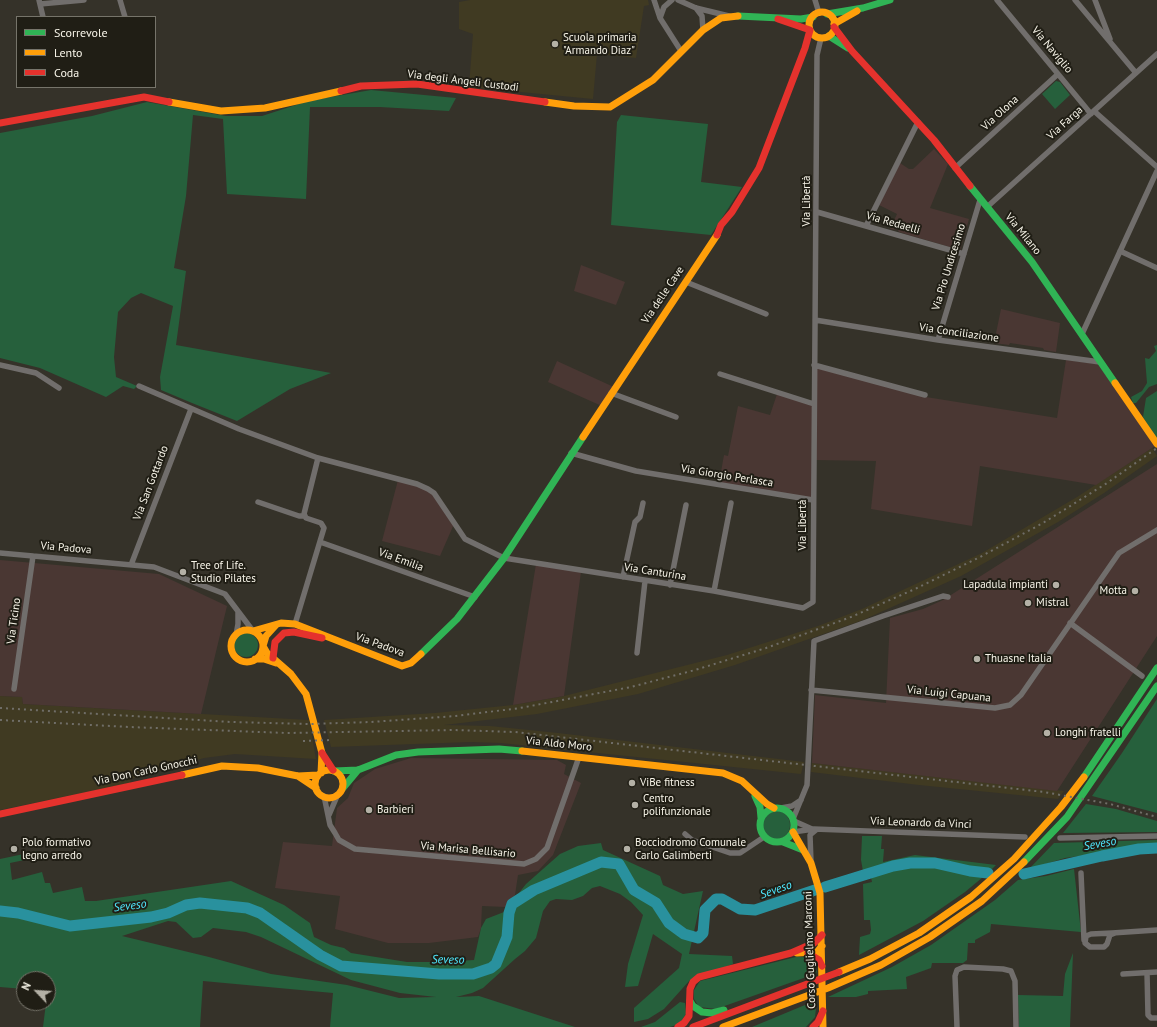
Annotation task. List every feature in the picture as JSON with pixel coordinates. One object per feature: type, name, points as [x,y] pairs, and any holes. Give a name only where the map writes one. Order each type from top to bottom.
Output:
[{"type":"main road","points":[[863,8],[834,25],[829,36],[821,38],[815,36],[810,30],[810,23],[816,15],[863,8],[890,0]]},
{"type":"main road","points":[[827,14],[834,25]]},
{"type":"main road","name":"Via degli Angeli Custodi","points":[[0,123],[144,97],[221,111],[265,108],[361,86],[417,84],[574,106],[610,107],[653,80],[681,51],[713,22],[729,16],[801,19],[816,15]]},
{"type":"main road","name":"Via degli Angeli Custodi","points":[[778,19],[810,30]]},
{"type":"main road","name":"Via Milano","points":[[834,25],[853,52],[918,122],[1032,262],[1157,444]]},
{"type":"main road","name":"Via delle Cave","points":[[504,558],[571,453],[686,282],[718,232],[720,226],[732,212],[763,161],[805,48],[810,30]]},
{"type":"main road","name":"Via Milano","points":[[829,36],[853,52]]},
{"type":"main road","name":"Via Padova","points":[[253,631],[284,623],[295,624],[396,665],[407,666],[457,619],[504,558]]},
{"type":"main road","points":[[255,659],[262,651],[266,636],[276,625]]},
{"type":"main road","points":[[282,666],[267,660],[255,659],[245,662],[240,660],[233,654],[231,644],[236,634],[244,630],[253,631],[260,637],[265,651],[273,658],[282,666],[291,674],[306,694],[322,753],[333,771],[338,773],[342,781],[340,792],[331,797],[324,796],[316,788],[298,776]]},
{"type":"main road","points":[[273,658],[273,647],[276,641],[280,635],[288,632],[339,641]]},
{"type":"main road","points":[[693,1027],[815,982],[870,959],[907,939],[954,909],[1006,867],[1028,840],[1040,832],[1067,801],[1157,668]]},
{"type":"main road","points":[[723,1027],[828,988],[874,968],[918,945],[970,910],[1019,868],[1053,832],[1084,794],[1156,688]]},
{"type":"main road","name":"Via Aldo Moro","points":[[333,771],[358,770],[396,755],[418,752],[498,749],[723,773],[742,781],[754,794],[767,804],[778,808]]},
{"type":"main road","points":[[316,788],[315,783],[320,774],[322,753]]},
{"type":"main road","name":"Via Don Carlo Gnocchi","points":[[0,814],[222,766],[258,768],[298,776]]},
{"type":"main road","name":"Via Aldo Moro","points":[[340,792],[358,770]]},
{"type":"main road","points":[[298,776],[333,771]]},
{"type":"main road","name":"Via Aldo Moro","points":[[754,794],[760,807],[761,818]]},
{"type":"main road","points":[[783,842],[793,832],[793,820],[788,812],[778,808],[764,813],[761,818],[760,828],[764,837],[773,842],[783,842],[805,852]]},
{"type":"main road","name":"Corso Guglielmo Marconi","points":[[793,832],[811,863],[820,893],[823,1027]]},
{"type":"main road","points":[[809,950],[822,935]]},
{"type":"main road","points":[[809,950],[819,960],[822,966]]},
{"type":"main road","points":[[678,1027],[684,1023],[689,1016],[689,995],[691,986],[703,975],[791,953],[809,950],[817,952],[821,950]]},
{"type":"main road","points":[[690,1001],[697,1010],[706,1013],[765,1000]]},
{"type":"main road","points":[[740,1027],[768,1010]]},
{"type":"main road","points":[[814,1027],[821,1018],[823,1011]]},
{"type":"street","points":[[43,16],[39,2],[84,0]]},
{"type":"street","points":[[120,0],[125,16]]},
{"type":"street","points":[[654,0],[660,18],[681,51]]},
{"type":"street","points":[[660,18],[664,6],[672,0]]},
{"type":"street","points":[[678,0],[696,8],[729,16]]},
{"type":"street","points":[[814,0],[816,15]]},
{"type":"street","name":"Via Naviglio","points":[[996,0],[1092,113],[1157,167]]},
{"type":"street","points":[[1075,0],[1094,25],[1112,44],[1136,74]]},
{"type":"street","points":[[1095,0],[1112,44]]},
{"type":"street","points":[[696,8],[702,16],[703,30]]},
{"type":"street","name":"Via Libertà","points":[[803,608],[813,602],[818,55],[821,38]]},
{"type":"street","name":"Via Farga","points":[[987,208],[1157,54]]},
{"type":"street","name":"Via Olona","points":[[955,168],[1058,74]]},
{"type":"street","points":[[866,226],[918,122]]},
{"type":"street","points":[[1082,334],[1157,172]]},
{"type":"street","name":"Via Pio Undicesimo","points":[[938,340],[980,200]]},
{"type":"street","name":"Via Redaelli","points":[[817,212],[964,254]]},
{"type":"street","points":[[1120,251],[1157,268]]},
{"type":"street","points":[[686,282],[766,314]]},
{"type":"street","name":"Via Conciliazione","points":[[816,320],[938,340],[1100,362]]},
{"type":"street","points":[[0,365],[36,373],[59,388]]},
{"type":"street","points":[[814,365],[925,395]]},
{"type":"street","points":[[720,374],[814,404]]},
{"type":"street","name":"Via Canturina","points":[[139,386],[191,409],[318,458],[417,484],[428,489],[434,493],[465,539],[504,558],[714,591],[803,608]]},
{"type":"street","points":[[611,393],[676,417]]},
{"type":"street","name":"Via San Gottardo","points":[[131,565],[191,409]]},
{"type":"street","name":"Via Giorgio Perlasca","points":[[571,453],[636,471],[813,500]]},
{"type":"street","points":[[304,516],[318,458]]},
{"type":"street","points":[[258,502],[299,516],[304,516],[323,525],[324,529],[295,624]]},
{"type":"street","points":[[623,577],[635,522],[640,517],[643,503]]},
{"type":"street","points":[[714,591],[731,503]]},
{"type":"street","points":[[670,585],[686,505]]},
{"type":"street","name":"Via Luigi Capuana","points":[[811,690],[1003,708],[1010,705],[1021,695],[1108,566],[1119,553],[1157,530]]},
{"type":"street","name":"Via Emilia","points":[[320,542],[475,597]]},
{"type":"street","name":"Via Padova","points":[[0,553],[154,567],[221,592],[229,597],[253,631]]},
{"type":"street","name":"Via Ticino","points":[[14,689],[33,556]]},
{"type":"street","points":[[637,653],[645,581]]},
{"type":"street","points":[[815,829],[793,820],[807,785],[814,640],[943,596],[948,597]]},
{"type":"street","points":[[236,634],[239,620],[237,610]]},
{"type":"street","points":[[1070,623],[1142,676]]},
{"type":"street","name":"Via Marisa Bellisario","points":[[324,796],[330,825],[339,840],[355,849],[524,864],[536,859],[546,848],[579,757]]},
{"type":"street","points":[[329,816],[340,792]]},
{"type":"street","points":[[778,808],[792,806],[801,800]]},
{"type":"street","points":[[793,832],[815,829]]},
{"type":"street","points":[[811,863],[810,835],[815,829]]},
{"type":"street","name":"Via Leonardo da Vinci","points":[[815,829],[1028,840]]},
{"type":"street","points":[[685,834],[692,840],[730,853],[740,852],[764,837]]},
{"type":"street","points":[[1060,838],[1157,836]]},
{"type":"street","points":[[1081,874],[1084,940],[1088,946],[1104,946],[1107,944],[1110,935],[1115,932]]},
{"type":"street","points":[[1084,940],[1088,934],[1157,930]]},
{"type":"street","points":[[957,1027],[956,973],[959,968],[964,967],[1003,969],[1013,974],[1015,981],[1016,1027]]},
{"type":"street","points":[[1123,974],[1157,972]]},
{"type":"street","points":[[1147,973],[1149,1016],[1157,1018]]},
{"type":"shaded area","name":"Scuola primaria \"Armando Diaz\"","points":[[470,0],[648,0],[649,5],[644,6],[636,58],[597,54],[593,99],[469,87],[473,34],[459,29],[459,2]]},
{"type":"shaded area","points":[[934,149],[948,164],[930,208],[969,219],[960,250],[899,232],[898,230],[890,229],[897,214],[879,205],[900,163],[909,169],[913,169]]},
{"type":"shaded area","points":[[581,265],[625,282],[616,305],[574,291]]},
{"type":"shaded area","points":[[1001,309],[1060,323],[1056,352],[1044,350],[1043,348],[1010,343],[1009,345],[994,343]]},
{"type":"shaded area","points":[[1066,360],[1098,364],[1155,446],[1096,485],[980,466],[972,526],[871,509],[876,461],[815,460],[815,365],[926,397],[1057,418]]},
{"type":"shaded area","points":[[557,361],[616,388],[604,407],[548,382]]},
{"type":"shaded area","points":[[777,394],[812,405],[812,499],[719,483],[724,455],[728,456],[738,406],[770,415]]},
{"type":"shaded area","points":[[1152,448],[1157,456],[1104,493],[1058,522],[961,576],[863,620],[735,665],[638,694],[537,714],[444,725],[490,726],[804,762],[801,774],[501,743],[471,742],[331,747],[324,720],[435,713],[513,705],[564,696],[727,655],[818,626],[862,609],[982,553],[1077,497]]},
{"type":"shaded area","points":[[1157,464],[1157,636],[1057,791],[812,763],[815,695],[886,703],[890,618],[923,609],[943,600]]},
{"type":"shaded area","points":[[398,480],[416,484],[433,494],[454,524],[440,556],[382,541]]},
{"type":"shaded area","points":[[0,560],[159,574],[227,606],[201,714],[23,704],[22,697],[0,696]]},
{"type":"shaded area","points":[[536,564],[581,572],[564,696],[513,705]]},
{"type":"shaded area","points":[[0,696],[22,697],[23,704],[309,720],[316,759],[235,754],[204,758],[131,779],[130,783],[0,810]]},
{"type":"shaded area","points":[[411,758],[557,760],[566,765],[564,774],[581,783],[553,855],[538,871],[518,875],[515,895],[506,907],[482,906],[481,928],[478,937],[429,943],[388,943],[335,929],[340,896],[275,888],[283,842],[332,846],[337,808],[348,798],[354,783],[375,769]]},
{"type":"shaded area","points":[[812,763],[1064,791],[1058,799],[919,785],[811,772]]},
{"type":"green space","points":[[1056,81],[1060,82],[1070,95],[1055,109],[1042,94]]},
{"type":"green space","points":[[371,90],[456,98],[449,111],[380,107],[310,107],[306,199],[227,194],[223,119],[193,115],[186,196],[174,268],[186,271],[176,345],[331,373],[290,389],[237,421],[161,390],[160,377],[173,306],[141,293],[131,298],[118,312],[114,357],[116,377],[137,386],[134,389],[123,386],[106,397],[40,368],[0,358],[0,133],[92,116],[147,102],[226,116],[262,116],[308,101]]},
{"type":"green space","points":[[621,115],[708,124],[701,182],[742,187],[711,235],[611,225],[617,122]]},
{"type":"green space","points":[[1157,345],[1157,384],[1149,387],[1136,403],[1133,403],[1131,397],[1142,391],[1147,383],[1145,358],[1149,359],[1156,351],[1154,346]]},
{"type":"green space","points":[[1157,391],[1157,440],[1143,417],[1146,398]]},
{"type":"green space","points":[[246,633],[251,634],[257,640],[257,650],[251,656],[246,657],[241,656],[235,650],[234,645],[235,640],[241,634]]},
{"type":"green space","points":[[1157,699],[1157,813],[1092,796],[1122,753]]},
{"type":"green space","points":[[1086,804],[1116,809],[1157,821],[1157,832],[1063,833]]},
{"type":"green space","points":[[776,811],[786,815],[790,825],[786,835],[776,839],[766,835],[762,825],[766,815]]},
{"type":"green space","points":[[862,836],[882,836],[881,849],[884,849],[883,862],[915,855],[996,865],[992,869],[981,869],[911,859],[863,871],[861,860]]},
{"type":"green space","points":[[1157,840],[1157,845],[1065,858],[1029,869],[1054,843]]},
{"type":"green space","points":[[601,843],[603,850],[660,876],[663,885],[683,894],[703,891],[689,954],[732,956],[733,964],[690,980],[664,1009],[648,1019],[634,1022],[634,1008],[679,968],[682,954],[653,934],[638,986],[625,987],[628,964],[643,915],[631,902],[620,894],[600,886],[592,888],[583,896],[572,900],[556,899],[550,901],[543,911],[536,938],[525,951],[483,988],[472,993],[456,997],[479,996],[575,1027],[330,1027],[333,993],[203,981],[200,1027],[43,1027],[45,1011],[56,1011],[56,971],[16,971],[16,988],[0,987],[0,859],[38,851],[39,857],[10,863],[12,880],[42,872],[45,883],[50,883],[53,893],[82,887],[85,901],[96,901],[231,881],[284,905],[310,923],[314,937],[331,945],[344,948],[351,953],[407,962],[441,962],[474,960],[481,928],[486,919],[504,912],[526,884],[560,854],[578,846]],"holes":[[[168,921],[176,922],[193,938],[201,937],[213,928],[246,932],[261,937],[351,980],[400,993],[436,997],[399,998],[347,985],[271,974],[122,936]]]},
{"type":"green space","points":[[908,866],[942,867],[983,877],[965,892],[923,921],[859,955],[860,937],[870,934],[871,930],[870,920],[864,920],[863,884],[872,882],[871,877],[875,874]]},
{"type":"green space","points":[[1074,869],[1081,932],[991,924],[990,932],[975,940],[975,943],[968,943],[967,960],[963,963],[932,963],[931,968],[906,977],[907,989],[868,991],[868,994],[856,997],[828,997],[892,967],[931,945],[995,900],[1018,880],[1046,876]]},
{"type":"green space","points":[[1073,953],[1070,1027],[1019,1027],[1018,995],[1063,996],[1065,974]]},
{"type":"green space","points":[[796,957],[806,957],[814,963],[817,972],[716,1009],[699,1007],[694,999],[694,990],[700,981]]},
{"type":"green space","points":[[817,1000],[815,1017],[806,1027],[752,1027]]},
{"type":"green space","points":[[680,1002],[685,1003],[686,1014],[679,1024],[670,1027],[641,1027],[655,1022]]},
{"type":"waterway","name":"Seveso","points":[[1024,874],[1102,856],[1139,849],[1157,848]]},
{"type":"waterway","name":"Seveso","points":[[0,911],[18,913],[70,926],[151,917],[168,913],[186,905],[200,903],[247,908],[260,913],[320,955],[341,966],[439,974],[473,974],[491,968],[496,964],[507,937],[509,913],[512,904],[534,890],[601,862],[619,864],[634,890],[656,903],[669,923],[684,934],[698,938],[703,933],[705,910],[716,899],[722,899],[740,909],[755,910],[815,890]]},
{"type":"waterway","name":"Seveso","points":[[825,887],[893,866],[910,863],[935,863],[970,871],[988,873]]},
{"type":"railway","points":[[0,708],[231,722],[310,724],[371,722],[456,716],[520,708],[631,687],[695,670],[766,648],[851,617],[915,589],[980,557],[1043,523],[1107,483],[1157,448]]},
{"type":"railway","points":[[0,720],[287,733],[453,730],[515,732],[1044,792],[1110,804],[1157,817]]},
{"type":"railway","points":[[303,741],[331,740]]},
{"type":"traffic: fast","points":[[827,14],[863,8],[890,0]]},
{"type":"traffic: fast","points":[[738,16],[801,19],[813,17]]},
{"type":"traffic: fast","points":[[829,36],[848,48]]},
{"type":"traffic: fast","points":[[970,186],[1032,262],[1115,383]]},
{"type":"traffic: fast","points":[[421,654],[457,619],[504,558],[583,437]]},
{"type":"traffic: fast","points":[[1084,777],[1157,668]]},
{"type":"traffic: fast","points":[[1024,862],[1067,817],[1157,686]]},
{"type":"traffic: fast","points":[[334,771],[358,770],[396,755],[418,752],[499,749],[522,751]]},
{"type":"traffic: fast","points":[[343,788],[358,770]]},
{"type":"traffic: fast","points":[[755,796],[760,807],[761,818]]},
{"type":"traffic: fast","points":[[774,808],[780,808],[784,809],[791,815],[794,825],[793,832],[787,839],[780,842],[774,842],[770,841],[763,835],[760,828],[760,822],[761,818],[767,811],[774,808]]},
{"type":"traffic: fast","points":[[783,842],[803,850]]},
{"type":"traffic: fast","points":[[690,1001],[693,1006],[702,1012],[712,1013],[724,1010]]},
{"type":"traffic: slow","points":[[834,24],[857,11]]},
{"type":"traffic: slow","points":[[822,12],[831,16],[835,25],[831,34],[822,38],[813,34],[809,25],[813,16],[822,12]]},
{"type":"traffic: slow","points":[[545,102],[574,106],[610,107],[653,80],[703,30],[721,18],[738,16]]},
{"type":"traffic: slow","points":[[169,102],[221,111],[265,108],[341,91]]},
{"type":"traffic: slow","points":[[583,437],[717,235]]},
{"type":"traffic: slow","points":[[1115,383],[1157,444]]},
{"type":"traffic: slow","points":[[253,631],[281,623],[295,624],[402,666],[411,663],[421,654]]},
{"type":"traffic: slow","points":[[276,625],[266,636],[263,646],[267,653],[291,674],[306,694],[322,753],[321,773]]},
{"type":"traffic: slow","points":[[247,630],[253,631],[260,637],[263,646],[262,652],[256,659],[247,662],[241,661],[234,655],[231,646],[232,640],[238,633],[247,630]]},
{"type":"traffic: slow","points":[[255,659],[264,659],[276,663]]},
{"type":"traffic: slow","points":[[522,751],[723,773],[742,781],[767,804],[774,808]]},
{"type":"traffic: slow","points":[[182,775],[222,766],[258,768],[298,776],[318,775]]},
{"type":"traffic: slow","points":[[329,770],[339,774],[343,784],[339,794],[329,798],[319,794],[315,784],[319,774],[329,770]]},
{"type":"traffic: slow","points":[[298,776],[316,788]]},
{"type":"traffic: slow","points":[[839,972],[870,959],[919,933],[971,897],[1014,859],[1061,807],[1084,777]]},
{"type":"traffic: slow","points":[[793,832],[811,863],[820,893],[823,1027]]},
{"type":"traffic: slow","points":[[723,1027],[828,988],[881,965],[930,937],[982,901],[1024,862]]},
{"type":"traffic: slow","points":[[797,953],[817,952],[822,946]]},
{"type":"traffic: jam","points":[[717,235],[721,225],[732,212],[759,168],[805,48],[810,30],[778,19]]},
{"type":"traffic: jam","points":[[834,27],[852,51],[934,140],[970,186]]},
{"type":"traffic: jam","points":[[341,91],[361,86],[417,84],[545,102]]},
{"type":"traffic: jam","points":[[0,123],[144,97],[169,102]]},
{"type":"traffic: jam","points":[[273,658],[275,642],[284,633],[294,632],[322,638]]},
{"type":"traffic: jam","points":[[322,753],[333,770]]},
{"type":"traffic: jam","points":[[0,814],[182,775]]},
{"type":"traffic: jam","points":[[678,1027],[684,1023],[689,1016],[690,989],[693,982],[699,977],[791,953],[814,943],[822,935]]},
{"type":"traffic: jam","points":[[808,953],[819,960],[822,966]]},
{"type":"traffic: jam","points":[[693,1027],[839,972]]},
{"type":"traffic: jam","points":[[813,1027],[818,1022],[823,1011]]},
{"type":"place","name":"Scuola primaria \"Armando Diaz\"","points":[[555,44]]},
{"type":"place","name":"Tree of Life. Studio Pilates","points":[[183,572]]},
{"type":"place","name":"Lapadula impianti","points":[[1056,585]]},
{"type":"place","name":"Motta","points":[[1135,591]]},
{"type":"place","name":"Mistral","points":[[1028,603]]},
{"type":"place","name":"Thuasne Italia","points":[[977,659]]},
{"type":"place","name":"Longhi fratelli","points":[[1047,733]]},
{"type":"place","name":"ViBe fitness","points":[[632,783]]},
{"type":"place","name":"Centro polifunzionale","points":[[635,805]]},
{"type":"place","name":"Barbieri","points":[[369,810]]},
{"type":"place","name":"Polo formativo legno arredo","points":[[14,849]]},
{"type":"place","name":"Bocciodromo Comunale Carlo Galimberti","points":[[627,849]]}]
